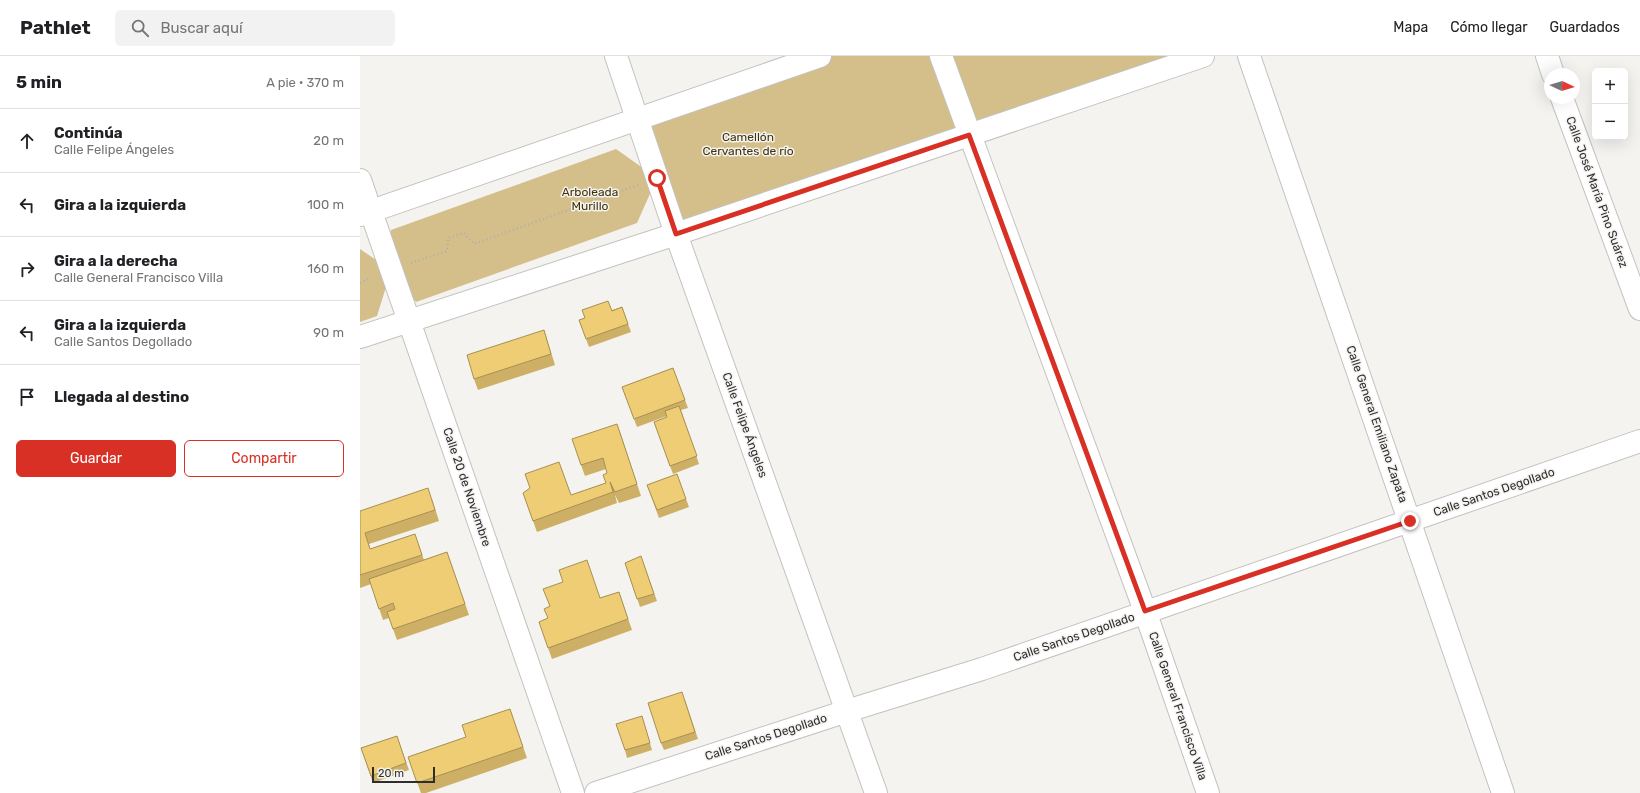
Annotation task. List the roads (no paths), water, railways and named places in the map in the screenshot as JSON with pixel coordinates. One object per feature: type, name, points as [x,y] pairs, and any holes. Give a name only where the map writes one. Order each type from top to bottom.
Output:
[{"type":"street","name":"Calle Felipe Ángeles","points":[[616,56],[676,234],[876,793]]},
{"type":"street","points":[[366,214],[820,56]]},
{"type":"street","name":"Calle General Francisco Villa","points":[[941,56],[1145,611],[1208,793]]},
{"type":"street","points":[[360,337],[676,234],[1203,56]]},
{"type":"street","name":"Calle General Emiliano Zapata","points":[[1249,56],[1503,793]]},
{"type":"street","points":[[1547,56],[1552,68]]},
{"type":"street","name":"Calle José María Pino Suárez","points":[[1564,104],[1640,309]]},
{"type":"street","name":"Calle 20 de Noviembre","points":[[360,180],[366,214],[391,270],[573,793]]},
{"type":"street","name":"Calle Santos Degollado","points":[[596,793],[847,711],[982,669],[1145,611],[1410,521],[1640,440]]},
{"type":"park label","name":"Camellón Cervantes de río","points":[[748,144]]},
{"type":"park label","name":"Arboleada Murillo","points":[[590,199]]}]
